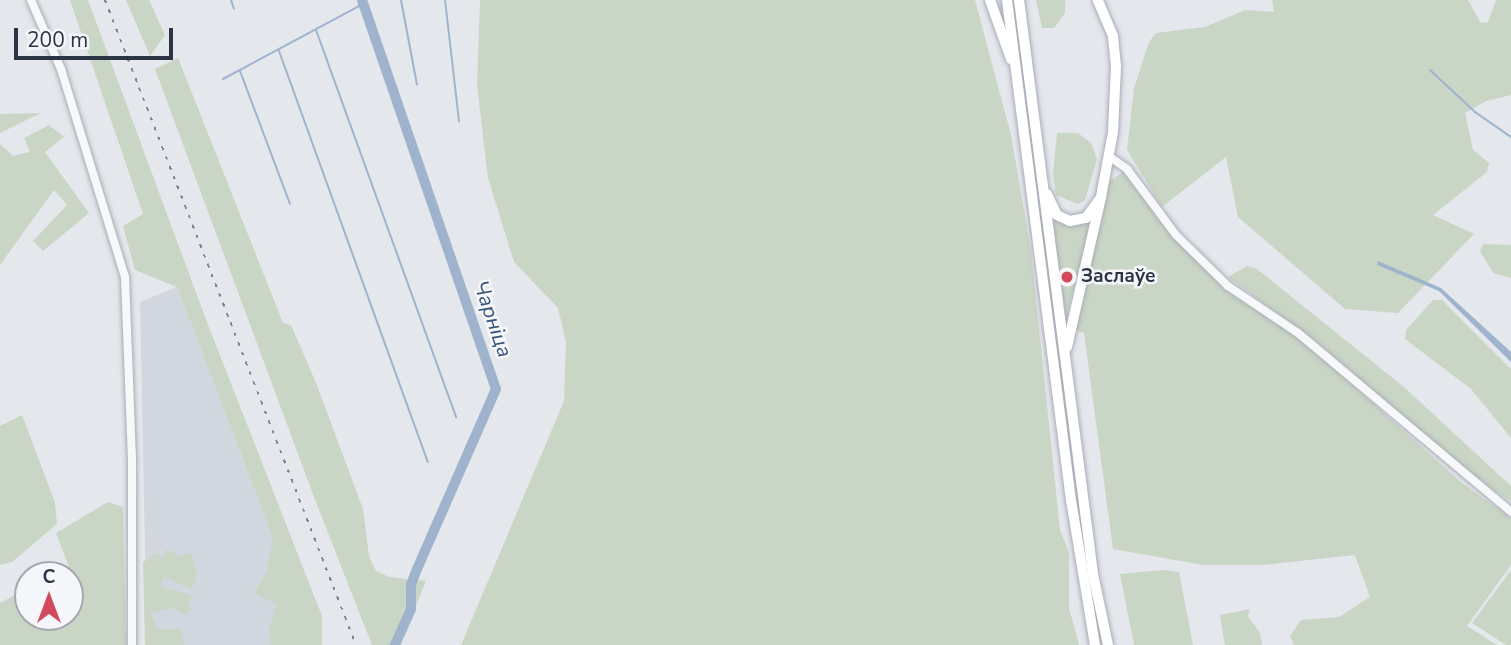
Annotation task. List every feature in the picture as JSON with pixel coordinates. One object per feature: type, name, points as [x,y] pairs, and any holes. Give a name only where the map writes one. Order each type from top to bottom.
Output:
[{"type":"highway","points":[[1007,0],[1069,488],[1095,645]]},
{"type":"highway","points":[[1019,0],[1093,574],[1108,645]]},
{"type":"highway","points":[[1065,364],[1074,303],[1101,197]]},
{"type":"main road","points":[[990,0],[1018,91]]},
{"type":"main road","points":[[1042,177],[1053,210],[1062,219],[1086,218],[1101,197],[1110,157],[1114,43],[1098,0]]},
{"type":"street","points":[[31,0],[47,29],[125,277],[131,432],[132,645]]},
{"type":"street","points":[[1110,157],[1127,169],[1176,235],[1228,286],[1320,350],[1511,512]]},
{"type":"shaded area","points":[[177,287],[315,645],[147,645],[140,302]]},
{"type":"green space","points":[[70,0],[88,0],[205,317],[322,616],[322,645],[271,645],[269,629],[276,604],[254,593],[267,571],[273,538],[177,287],[135,270],[123,226],[143,214]]},
{"type":"green space","points":[[126,0],[149,0],[165,35],[150,56]]},
{"type":"green space","points":[[480,0],[975,0],[1011,135],[1031,251],[1060,530],[1069,552],[1069,608],[1079,645],[461,645],[564,401],[566,342],[558,308],[514,262],[488,178],[477,85]]},
{"type":"green space","points":[[1036,0],[1065,0],[1065,13],[1054,28],[1042,28]]},
{"type":"green space","points":[[1272,0],[1468,0],[1481,23],[1488,22],[1496,0],[1511,0],[1511,95],[1486,101],[1465,113],[1473,150],[1489,163],[1487,172],[1433,215],[1474,234],[1398,313],[1345,309],[1238,217],[1226,157],[1162,207],[1127,150],[1134,88],[1149,42],[1156,33],[1205,27],[1245,10],[1274,12]]},
{"type":"green space","points":[[178,58],[283,323],[291,325],[316,383],[363,509],[369,556],[376,571],[389,577],[426,581],[400,645],[372,645],[314,497],[155,69]]},
{"type":"green space","points":[[41,113],[0,133],[0,114]]},
{"type":"green space","points":[[49,125],[64,137],[45,152],[89,213],[43,251],[33,241],[67,205],[54,190],[0,265],[0,144],[13,156],[30,152],[24,138]]},
{"type":"green space","points":[[1057,133],[1078,133],[1091,143],[1097,159],[1085,200],[1078,204],[1056,195],[1053,174]]},
{"type":"green space","points":[[1123,172],[1168,231],[1228,293],[1260,310],[1310,347],[1462,483],[1511,518],[1511,565],[1467,626],[1497,645],[1294,645],[1290,636],[1301,620],[1339,617],[1370,597],[1355,555],[1262,565],[1203,565],[1113,549],[1084,333],[1075,330],[1110,181]]},
{"type":"green space","points":[[1095,214],[1065,319],[1052,219],[1076,225]]},
{"type":"green space","points":[[1483,244],[1511,245],[1511,278],[1493,273],[1480,251]]},
{"type":"green space","points":[[1247,266],[1257,269],[1404,387],[1511,486],[1511,502],[1466,470],[1317,342],[1228,277]]},
{"type":"green space","points":[[1433,300],[1442,300],[1511,369],[1511,438],[1471,389],[1405,339],[1406,330]]},
{"type":"green space","points":[[22,415],[55,503],[57,524],[12,562],[0,565],[0,426]]},
{"type":"green space","points":[[108,502],[123,507],[126,645],[0,645],[0,603],[14,596],[14,631],[84,631],[84,561],[67,561],[56,533]]},
{"type":"green space","points":[[167,549],[180,556],[191,552],[197,575],[192,589],[163,577],[161,586],[194,597],[188,601],[191,609],[185,614],[173,608],[150,613],[158,629],[181,629],[184,645],[145,645],[143,562],[157,553],[163,557]]},
{"type":"green space","points":[[1163,570],[1179,572],[1193,645],[1134,645],[1120,574]]},
{"type":"green space","points":[[1511,570],[1511,645],[1506,645],[1472,623]]},
{"type":"green space","points":[[1250,609],[1248,616],[1260,633],[1262,645],[1225,645],[1220,615]]},
{"type":"water","points":[[1378,261],[1441,288],[1511,352],[1511,362],[1439,291],[1377,265]]},
{"type":"waterway","points":[[231,0],[234,9]]},
{"type":"waterway","name":"Чарніца","points":[[362,0],[496,389],[417,569],[411,585],[411,609],[395,645]]},
{"type":"waterway","points":[[401,0],[417,85]]},
{"type":"waterway","points":[[445,0],[459,121]]},
{"type":"waterway","points":[[223,79],[363,4]]},
{"type":"waterway","points":[[316,30],[456,417]]},
{"type":"waterway","points":[[279,51],[428,462]]},
{"type":"waterway","points":[[1430,70],[1475,112],[1511,137]]},
{"type":"waterway","points":[[240,71],[290,204]]},
{"type":"railway","points":[[105,0],[356,645]]},
{"type":"place","name":"Заслаўе","points":[[1067,277]]}]
